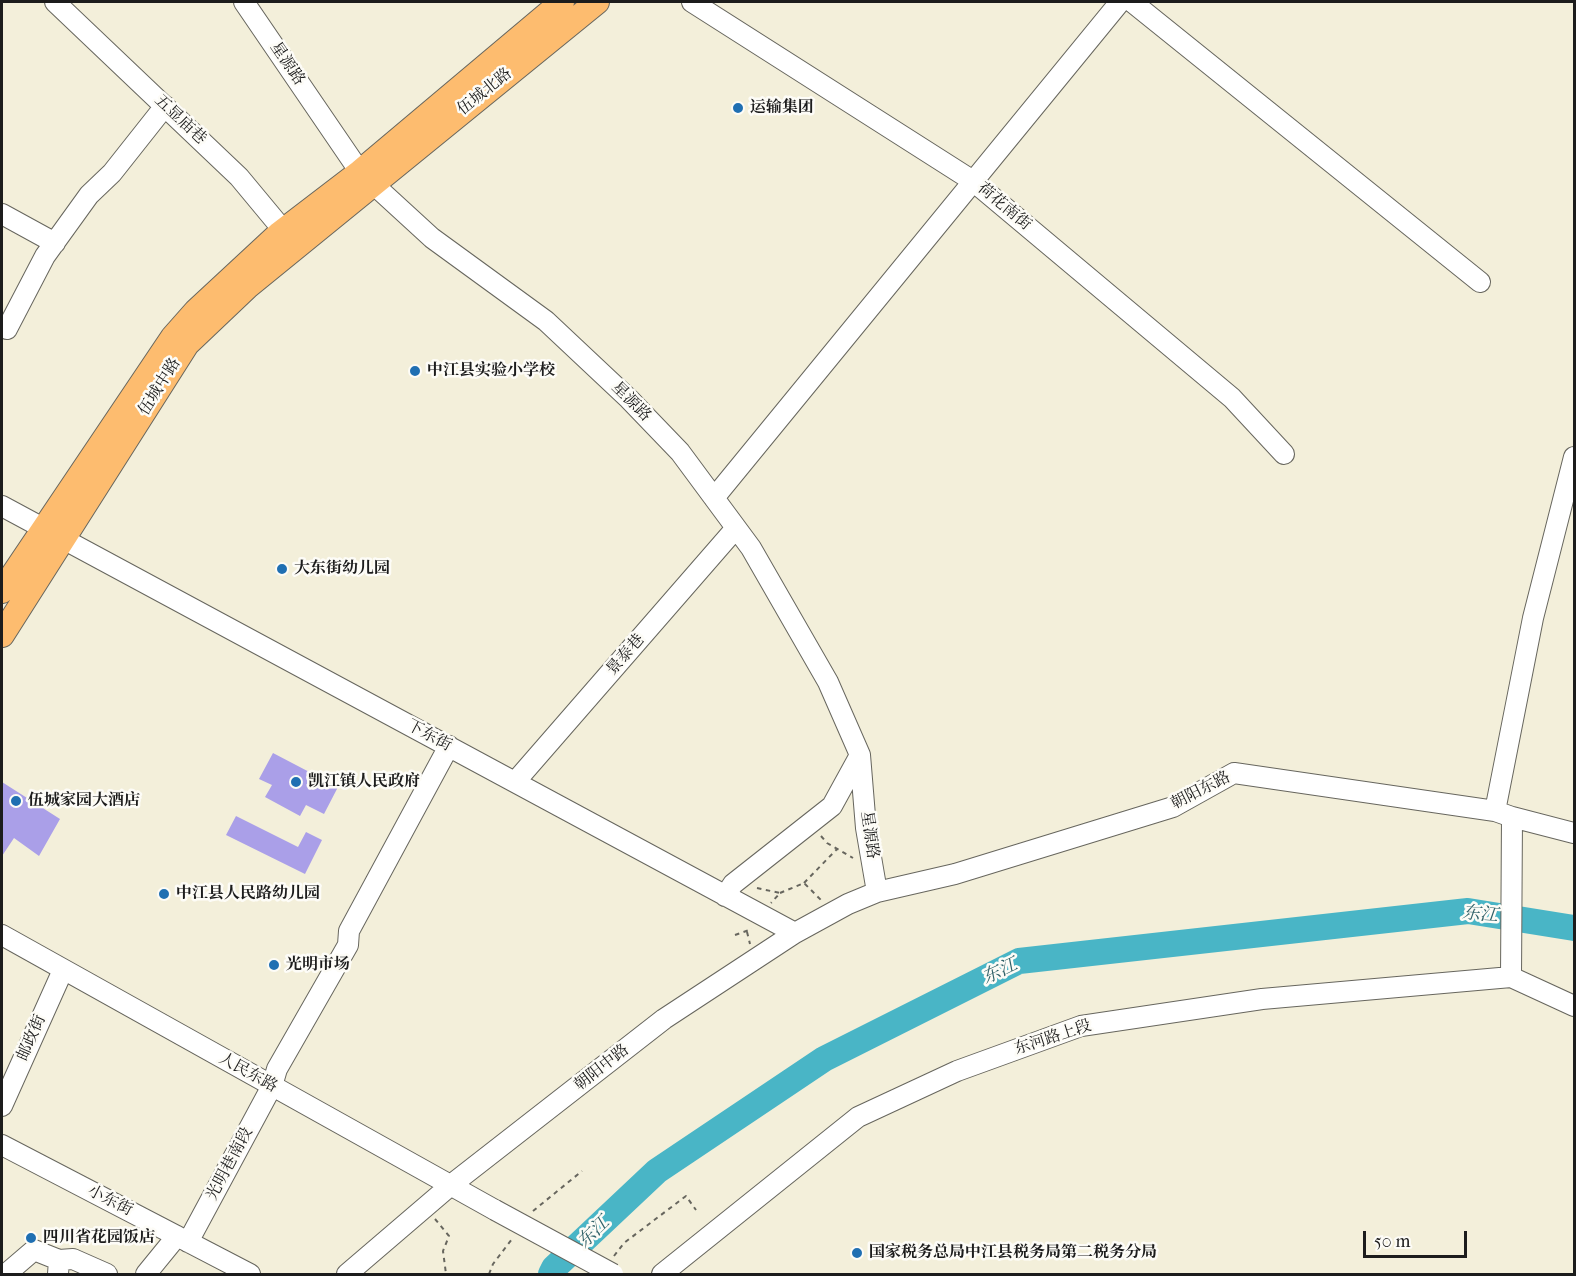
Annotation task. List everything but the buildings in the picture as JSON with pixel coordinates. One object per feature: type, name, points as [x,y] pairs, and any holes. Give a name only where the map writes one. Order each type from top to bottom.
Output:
[{"type":"main road","name":"伍城北路","points":[[366,178],[562,2]]},
{"type":"main road","name":"伍城北路","points":[[366,178],[597,2]]},
{"type":"main road","name":"伍城中路","points":[[2,636],[53,533],[173,337],[204,303],[366,178]]},
{"type":"main road","name":"伍城中路","points":[[2,591],[53,533]]},
{"type":"street","name":"五显庙巷","points":[[54,2],[239,177],[290,238]]},
{"type":"street","name":"星源路","points":[[244,2],[366,178],[432,238],[546,321],[680,452],[751,548],[828,682],[860,755],[866,828],[877,892]]},
{"type":"street","name":"荷花南街","points":[[692,2],[973,181],[1232,398],[1284,454]]},
{"type":"street","points":[[714,498],[1120,2]]},
{"type":"street","points":[[1132,2],[1480,282]]},
{"type":"street","points":[[2,326],[7,329],[27,287],[89,195],[112,173],[165,106]]},
{"type":"street","points":[[2,214],[55,243]]},
{"type":"street","points":[[1575,456],[1533,618],[1504,814],[1511,873],[1512,968],[1575,1006]]},
{"type":"street","name":"下东街","points":[[2,506],[795,933]]},
{"type":"street","name":"景泰巷","points":[[515,782],[736,528]]},
{"type":"street","name":"光明巷南段","points":[[146,1275],[183,1239],[272,1086],[277,1069],[348,945],[349,931],[449,746]]},
{"type":"street","points":[[725,896],[733,884],[832,806],[860,755]]},
{"type":"street","name":"朝阳东路","points":[[877,892],[955,874],[1173,807],[1234,773],[1504,814],[1575,833]]},
{"type":"street","name":"朝阳中路","points":[[347,1275],[451,1185],[664,1019],[795,933],[848,904],[877,892]]},
{"type":"street","name":"人民东路","points":[[2,935],[495,1210],[613,1267]]},
{"type":"street","name":"东河路上段","points":[[662,1275],[858,1117],[957,1071],[1082,1026],[1262,999],[1512,968]]},
{"type":"street","name":"邮政街","points":[[2,1106],[63,970]]},
{"type":"street","name":"小东街","points":[[2,1145],[250,1275]]},
{"type":"street","points":[[6,1275],[34,1250],[59,1267],[73,1259],[107,1275]]},
{"type":"path","points":[[818,832],[827,843],[857,861]]},
{"type":"path","points":[[768,907],[780,893],[804,883],[837,849]]},
{"type":"path","points":[[804,883],[825,906]]},
{"type":"path","points":[[753,887],[780,893]]},
{"type":"path","points":[[735,935],[747,932],[756,924]]},
{"type":"path","points":[[747,932],[751,947]]},
{"type":"path","points":[[613,1267],[624,1243],[686,1196],[696,1210]]},
{"type":"path","points":[[426,1207],[449,1236],[442,1251],[446,1275]]},
{"type":"waterway","name":"东江","points":[[551,1274],[554,1268],[657,1171],[824,1059],[1019,961],[1468,911],[1574,928]]},
{"type":"place","name":"运输集团","points":[[738,108]]},
{"type":"place","name":"中江县实验小学校","points":[[415,371]]},
{"type":"place","name":"大东街幼儿园","points":[[282,569]]},
{"type":"place","name":"凯江镇人民政府","points":[[296,782]]},
{"type":"place","name":"伍城家园大酒店","points":[[16,801]]},
{"type":"place","name":"中江县人民路幼儿园","points":[[164,894]]},
{"type":"place","name":"光明市场","points":[[274,965]]},
{"type":"place","name":"四川省花园饭店","points":[[31,1238]]},
{"type":"place","name":"国家税务总局中江县税务局第二税务分局","points":[[857,1253]]}]
